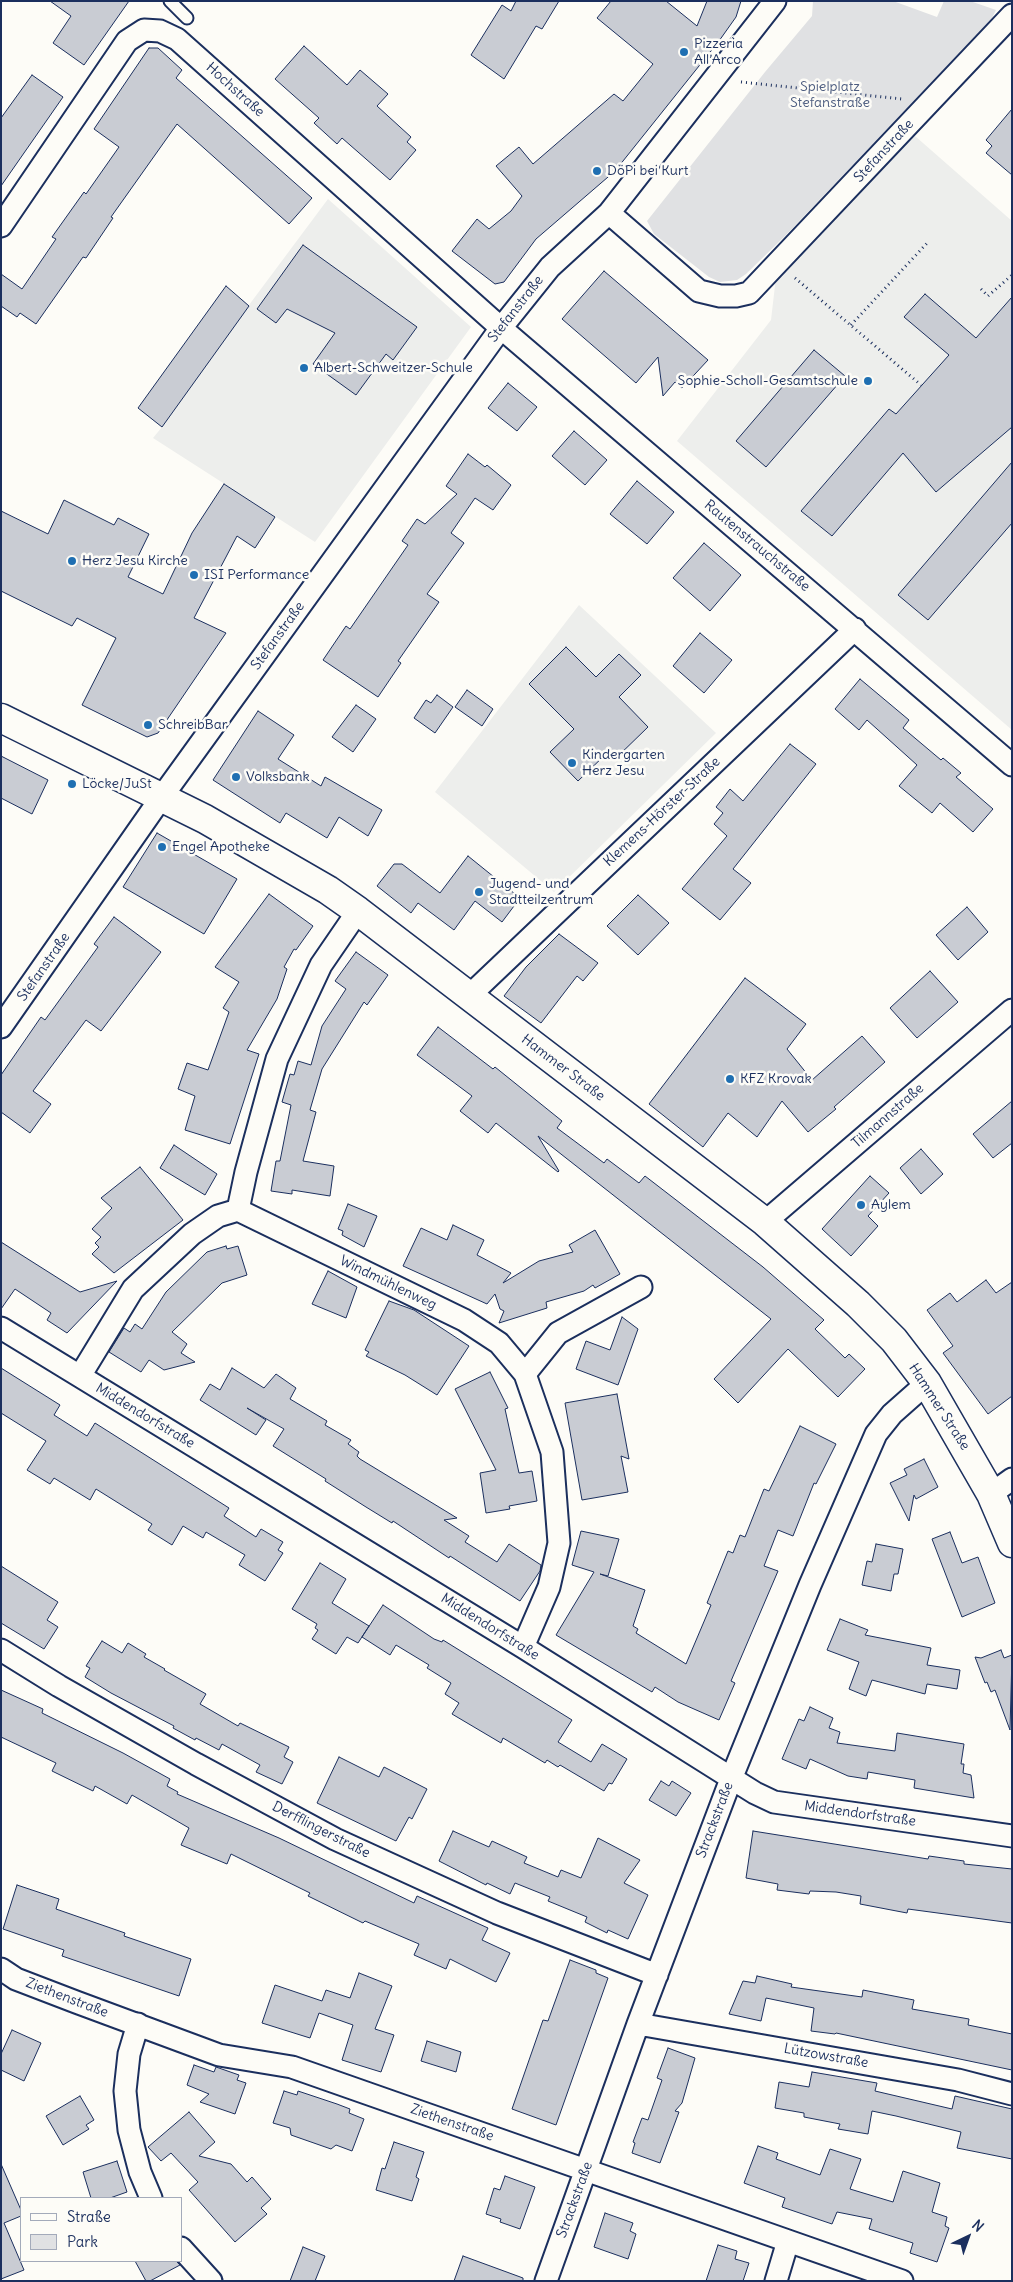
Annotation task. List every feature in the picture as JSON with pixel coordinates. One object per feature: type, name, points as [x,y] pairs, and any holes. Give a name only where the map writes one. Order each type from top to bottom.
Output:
[{"type":"main road","name":"Hammer Straße","points":[[1,718],[266,852],[358,911],[765,1222],[858,1304],[894,1340],[1002,1487],[1012,1543]]},
{"type":"street","name":"Stefanstraße","points":[[1,1028],[161,798],[501,328],[550,266],[609,213],[775,1]]},
{"type":"street","name":"Stefanstraße","points":[[609,213],[699,291],[720,296],[736,296],[749,293],[1012,15]]},
{"type":"street","name":"Hochstraße","points":[[1,226],[127,41],[144,30],[160,31],[177,39],[192,52],[501,328]]},
{"type":"street","name":"Rautenstrauchstraße","points":[[501,328],[1012,765]]},
{"type":"street","name":"Klemens-Hörster-Straße","points":[[469,996],[855,629]]},
{"type":"street","points":[[80,1376],[133,1289],[192,1234],[218,1216],[238,1210],[246,1172],[277,1059],[321,965],[358,911]]},
{"type":"street","name":"Tilmannstraße","points":[[765,1222],[1012,1010]]},
{"type":"street","name":"Windmühlenweg","points":[[238,1210],[464,1320],[499,1343],[525,1374],[552,1452],[559,1543],[549,1587],[523,1647]]},
{"type":"street","points":[[525,1374],[558,1333],[641,1287]]},
{"type":"street","name":"Middendorfstraße","points":[[1,1328],[523,1647],[731,1779],[774,1802],[1012,1836]]},
{"type":"street","name":"Strackstraße","points":[[546,2281],[638,2024],[731,1779],[810,1586],[876,1434],[892,1414],[927,1383]]},
{"type":"street","name":"Derfflingerstraße","points":[[1,1650],[59,1686],[334,1839],[497,1913],[657,1975]]},
{"type":"street","name":"Ziethenstraße","points":[[1,1969],[24,1982],[219,2055],[292,2067],[902,2281]]},
{"type":"street","points":[[138,2024],[129,2054],[125,2091],[129,2130],[140,2172],[151,2197]]},
{"type":"street","name":"Lützowstraße","points":[[638,2024],[958,2080],[1012,2094]]},
{"type":"street","points":[[776,2281],[788,2241]]},
{"type":"street","points":[[182,2249],[211,2281]]},
{"type":"lane","points":[[170,1],[187,18]]},
{"type":"path","points":[[713,79],[930,102]]},
{"type":"path","points":[[851,325],[929,241]]},
{"type":"path","points":[[778,262],[921,385]]},
{"type":"path","points":[[981,288],[988,296],[1012,275]]},
{"type":"shaded area","name":"Sophie-Scholl-Gesamtschule","points":[[915,136],[1012,221],[1012,730],[677,441],[771,320],[776,277]]},
{"type":"shaded area","name":"Albert-Schweitzer-Schule","points":[[328,199],[471,327],[315,542],[153,438],[162,427],[138,408],[226,286],[249,305]]},
{"type":"shaded area","name":"Kindergarten Herz Jesu","points":[[579,605],[716,733],[554,892],[435,792]]},
{"type":"green space","name":"Spielplatz Stefanstraße","points":[[813,1],[893,1],[937,17],[944,1],[970,1],[996,10],[991,20],[785,236],[746,274],[737,280],[720,282],[709,277],[654,234],[647,221],[765,72],[812,16]]},
{"type":"building","points":[[50,1],[129,1],[84,65],[53,43],[71,16]]},
{"type":"building","points":[[516,1],[559,1],[542,29],[536,26],[504,79],[471,55],[502,5],[511,11]]},
{"type":"building","points":[[611,1],[666,1],[697,26],[707,1],[741,1],[736,17],[719,41],[615,171],[536,239],[504,282],[495,284],[452,251],[477,219],[489,229],[511,211],[522,196],[496,166],[519,147],[533,164],[614,94],[623,101],[653,64],[597,18]]},
{"type":"building","points":[[304,46],[347,85],[360,70],[388,94],[377,106],[411,137],[407,142],[416,150],[390,180],[342,138],[337,144],[314,123],[319,118],[275,79]]},
{"type":"building","points":[[149,48],[158,48],[182,70],[176,78],[312,198],[289,224],[177,124],[111,217],[113,218],[86,258],[83,257],[36,324],[20,313],[17,317],[1,306],[1,274],[22,289],[56,239],[52,237],[84,192],[86,194],[119,147],[94,129]]},
{"type":"building","points":[[32,75],[63,97],[1,186],[1,118]]},
{"type":"building","points":[[1012,109],[1012,175],[986,153],[992,146],[986,140]]},
{"type":"building","points":[[303,245],[417,327],[393,360],[386,354],[356,395],[313,364],[335,333],[287,309],[276,323],[257,309]]},
{"type":"building","points":[[604,271],[708,360],[682,388],[675,382],[663,396],[658,357],[636,383],[562,319]]},
{"type":"building","points":[[226,286],[249,306],[162,427],[138,408]]},
{"type":"building","points":[[925,294],[976,338],[1012,297],[1012,427],[936,492],[903,453],[832,536],[801,511],[889,409],[896,414],[949,355],[904,317]]},
{"type":"building","points":[[814,350],[845,376],[766,467],[736,441]]},
{"type":"building","points":[[508,383],[537,407],[517,431],[488,408]]},
{"type":"building","points":[[574,431],[607,460],[585,485],[552,456]]},
{"type":"building","points":[[468,454],[485,467],[487,465],[511,485],[493,510],[475,498],[451,533],[464,543],[427,594],[439,602],[398,661],[401,663],[378,697],[323,660],[346,626],[350,629],[408,545],[402,541],[417,519],[425,524],[457,494],[446,486]]},
{"type":"building","points":[[1012,462],[1012,523],[928,620],[898,595]]},
{"type":"building","points":[[637,481],[674,512],[647,544],[610,514]]},
{"type":"building","points":[[224,484],[275,517],[255,548],[237,536],[194,618],[226,633],[158,733],[147,737],[82,705],[116,638],[77,618],[72,626],[1,591],[1,511],[48,534],[64,500],[114,525],[118,518],[149,534],[128,577],[163,594],[192,533]]},
{"type":"building","points":[[704,543],[741,575],[710,611],[673,578]]},
{"type":"building","points":[[700,633],[732,660],[704,693],[673,666]]},
{"type":"building","points":[[566,647],[596,677],[619,654],[641,675],[619,697],[648,727],[614,760],[607,753],[578,781],[550,752],[574,729],[529,684]]},
{"type":"building","points":[[860,679],[909,720],[903,728],[941,760],[943,758],[961,773],[956,777],[993,809],[973,832],[940,803],[932,813],[899,786],[917,765],[867,720],[859,730],[835,709]]},
{"type":"building","points":[[467,690],[493,709],[482,726],[455,707]]},
{"type":"building","points":[[437,695],[453,707],[435,733],[414,718],[426,700],[431,703]]},
{"type":"building","points":[[356,705],[376,719],[353,752],[332,737]]},
{"type":"building","points":[[258,711],[294,735],[278,759],[321,786],[325,777],[382,810],[368,836],[339,817],[327,838],[286,813],[280,823],[213,780]]},
{"type":"building","points":[[790,744],[816,764],[733,869],[751,883],[720,920],[682,889],[727,836],[714,824],[723,813],[716,807],[730,789],[743,801]]},
{"type":"building","points":[[1,756],[48,780],[32,814],[1,798]]},
{"type":"building","points":[[157,833],[237,879],[204,934],[123,887]]},
{"type":"building","name":"Jugend- und Stadtteilzentrum","points":[[468,856],[520,898],[502,922],[475,901],[454,930],[418,903],[411,913],[377,886],[394,864],[402,864],[440,893]]},
{"type":"building","points":[[269,894],[313,926],[296,950],[294,949],[284,967],[287,969],[277,999],[247,1050],[259,1054],[230,1144],[185,1130],[195,1096],[178,1089],[187,1063],[208,1070],[229,1012],[223,1008],[239,982],[215,967]]},
{"type":"building","points":[[638,895],[669,923],[638,955],[607,926]]},
{"type":"building","points":[[967,907],[988,932],[958,960],[936,935]]},
{"type":"building","points":[[114,917],[161,952],[101,1031],[86,1020],[33,1091],[51,1104],[30,1133],[1,1112],[1,1075],[41,1017],[45,1020],[98,947],[94,944]]},
{"type":"building","points":[[559,934],[598,963],[583,981],[577,976],[541,1023],[504,996],[526,967]]},
{"type":"building","points":[[356,952],[388,975],[367,1005],[364,1002],[322,1069],[310,1110],[316,1112],[303,1161],[334,1166],[330,1196],[292,1190],[292,1194],[271,1191],[276,1161],[280,1161],[291,1105],[282,1102],[290,1074],[294,1075],[298,1061],[311,1065],[322,1026],[346,989],[335,981]]},
{"type":"building","points":[[930,971],[958,1002],[917,1038],[890,1008]]},
{"type":"building","points":[[745,978],[806,1024],[787,1049],[812,1080],[862,1036],[885,1062],[834,1107],[836,1109],[808,1132],[782,1101],[757,1137],[728,1113],[703,1147],[649,1104]]},
{"type":"building","points":[[438,1027],[493,1069],[495,1067],[562,1121],[557,1128],[604,1163],[607,1159],[639,1183],[645,1176],[763,1267],[824,1320],[815,1329],[845,1358],[849,1354],[865,1369],[838,1397],[788,1349],[738,1403],[714,1379],[771,1319],[538,1136],[558,1172],[496,1123],[488,1133],[460,1111],[472,1096],[417,1055]]},
{"type":"building","points":[[1012,1101],[1012,1143],[993,1158],[973,1134]]},
{"type":"building","points":[[174,1145],[217,1174],[205,1195],[160,1168]]},
{"type":"building","points":[[921,1149],[943,1174],[921,1194],[900,1168]]},
{"type":"building","points":[[140,1167],[183,1220],[114,1273],[92,1254],[99,1247],[95,1243],[101,1237],[92,1229],[112,1208],[101,1198]]},
{"type":"building","name":"Aylem","points":[[870,1176],[889,1193],[868,1216],[878,1226],[851,1256],[822,1229]]},
{"type":"building","points":[[348,1204],[377,1216],[364,1247],[342,1235],[343,1231],[338,1229]]},
{"type":"building","points":[[453,1225],[484,1240],[477,1255],[511,1273],[503,1283],[539,1261],[573,1252],[569,1245],[595,1230],[620,1274],[595,1288],[593,1285],[584,1291],[546,1302],[547,1308],[499,1323],[504,1311],[500,1309],[495,1294],[487,1304],[403,1266],[421,1228],[447,1240]]},
{"type":"building","points":[[1,1242],[80,1292],[117,1281],[67,1333],[47,1320],[51,1313],[15,1289],[1,1309]]},
{"type":"building","points":[[226,1246],[227,1249],[238,1246],[247,1275],[222,1283],[172,1332],[187,1344],[181,1353],[195,1362],[164,1370],[149,1360],[141,1372],[109,1352],[124,1328],[130,1332],[135,1324],[142,1329],[166,1292],[207,1252]]},
{"type":"building","points":[[328,1271],[357,1287],[346,1318],[312,1304]]},
{"type":"building","points":[[986,1280],[996,1293],[1012,1282],[1012,1396],[988,1414],[943,1353],[953,1346],[927,1310],[950,1293],[957,1302]]},
{"type":"building","points":[[389,1301],[414,1310],[469,1346],[437,1395],[405,1375],[366,1356],[369,1352],[365,1350]]},
{"type":"building","points":[[622,1317],[638,1329],[618,1385],[576,1369],[586,1341],[610,1350]]},
{"type":"building","points":[[1,1368],[60,1405],[54,1415],[87,1436],[95,1423],[229,1508],[224,1516],[256,1537],[261,1529],[283,1542],[278,1550],[283,1553],[265,1581],[239,1565],[245,1555],[206,1532],[203,1538],[183,1526],[172,1545],[148,1530],[152,1524],[96,1489],[90,1500],[54,1478],[50,1484],[27,1470],[46,1441],[1,1413]]},
{"type":"building","points":[[232,1368],[264,1388],[276,1374],[296,1388],[290,1399],[327,1421],[325,1425],[351,1440],[348,1444],[359,1452],[357,1456],[360,1459],[457,1518],[444,1520],[469,1536],[465,1542],[497,1562],[509,1544],[541,1565],[540,1571],[520,1601],[393,1521],[392,1523],[366,1507],[273,1446],[284,1429],[247,1408],[266,1420],[256,1435],[200,1400],[210,1384],[220,1390]]},
{"type":"building","points":[[490,1372],[508,1408],[505,1409],[519,1473],[532,1471],[537,1501],[509,1506],[510,1509],[486,1513],[480,1473],[496,1470],[455,1389]]},
{"type":"building","points":[[617,1394],[629,1459],[621,1456],[628,1492],[582,1500],[565,1403]]},
{"type":"building","points":[[800,1426],[836,1444],[816,1484],[814,1483],[793,1536],[778,1530],[764,1566],[778,1571],[731,1681],[735,1683],[719,1720],[678,1702],[655,1687],[652,1692],[556,1635],[594,1572],[572,1565],[581,1531],[619,1539],[608,1576],[600,1574],[645,1590],[633,1626],[638,1629],[636,1633],[686,1664],[711,1605],[707,1603],[728,1551],[733,1553],[740,1535],[745,1537],[764,1489],[769,1491]]},
{"type":"building","points":[[924,1459],[938,1487],[916,1499],[914,1495],[909,1521],[890,1483],[907,1475],[904,1469]]},
{"type":"building","points":[[950,1532],[962,1563],[978,1557],[995,1603],[962,1617],[932,1539]]},
{"type":"building","points":[[876,1544],[903,1549],[898,1574],[894,1574],[891,1591],[862,1585],[867,1561],[872,1562]]},
{"type":"building","points":[[320,1563],[346,1579],[332,1603],[369,1626],[358,1643],[347,1637],[336,1654],[312,1639],[318,1630],[315,1628],[317,1624],[292,1609]]},
{"type":"building","points":[[1,1566],[58,1602],[47,1620],[58,1627],[44,1649],[1,1623]]},
{"type":"building","points":[[383,1605],[434,1639],[442,1642],[443,1640],[572,1720],[558,1742],[591,1762],[602,1744],[627,1759],[612,1784],[609,1783],[604,1791],[560,1765],[558,1767],[547,1760],[545,1763],[503,1738],[501,1743],[452,1714],[459,1703],[445,1694],[451,1683],[427,1668],[429,1665],[396,1645],[390,1655],[362,1637]]},
{"type":"building","points":[[840,1619],[868,1630],[865,1635],[931,1648],[927,1665],[960,1670],[957,1689],[927,1684],[925,1694],[872,1680],[866,1696],[849,1689],[859,1662],[827,1650]]},
{"type":"building","points":[[102,1641],[122,1653],[128,1643],[146,1654],[144,1657],[206,1694],[200,1704],[238,1726],[240,1723],[289,1747],[284,1757],[293,1762],[282,1784],[256,1772],[260,1765],[222,1744],[219,1750],[196,1738],[195,1740],[173,1728],[174,1726],[85,1677],[90,1668],[86,1666]]},
{"type":"building","points":[[1001,1650],[1004,1658],[1012,1655],[1010,1730],[995,1690],[991,1692],[987,1682],[985,1683],[975,1657],[981,1658]]},
{"type":"building","points":[[1,1690],[43,1709],[42,1713],[123,1753],[170,1779],[167,1786],[178,1792],[177,1794],[279,1838],[414,1903],[417,1896],[488,1928],[482,1940],[510,1953],[496,1982],[450,1959],[446,1969],[414,1955],[419,1944],[365,1921],[363,1923],[308,1896],[310,1893],[231,1854],[227,1864],[181,1845],[189,1828],[132,1795],[127,1804],[95,1786],[93,1791],[52,1771],[56,1763],[1,1737]]},
{"type":"building","points":[[810,1707],[833,1718],[829,1728],[840,1732],[837,1743],[895,1751],[897,1733],[964,1744],[961,1764],[964,1764],[963,1773],[971,1775],[974,1798],[914,1788],[915,1780],[868,1772],[867,1779],[848,1776],[810,1759],[806,1769],[782,1759],[799,1719],[804,1721]]},
{"type":"building","points":[[339,1757],[379,1777],[384,1767],[427,1789],[412,1819],[409,1817],[396,1841],[317,1803]]},
{"type":"building","points":[[661,1781],[669,1786],[672,1781],[691,1793],[676,1816],[649,1800]]},
{"type":"building","points":[[453,1831],[489,1847],[492,1841],[527,1857],[524,1863],[558,1877],[561,1870],[581,1878],[598,1838],[640,1860],[624,1883],[648,1895],[628,1939],[608,1930],[607,1933],[585,1922],[587,1917],[548,1901],[550,1897],[515,1883],[510,1894],[487,1883],[486,1885],[439,1861]]},
{"type":"building","points":[[753,1831],[928,1859],[929,1856],[964,1861],[964,1864],[1012,1869],[1012,1923],[908,1909],[907,1913],[860,1904],[861,1896],[836,1892],[810,1891],[809,1894],[777,1890],[778,1884],[746,1878]]},
{"type":"building","points":[[17,1885],[59,1899],[56,1909],[125,1933],[124,1936],[191,1959],[179,1996],[62,1956],[64,1950],[3,1929]]},
{"type":"building","points":[[570,1960],[596,1970],[596,1973],[608,1978],[556,2125],[512,2109],[543,2020],[548,2021]]},
{"type":"building","points":[[359,1973],[392,1986],[375,2029],[394,2035],[381,2072],[342,2060],[353,2025],[319,2013],[310,2038],[262,2023],[275,1985],[322,2001],[326,1990],[350,1998]]},
{"type":"building","points":[[757,1976],[792,1984],[791,1987],[862,1997],[863,1990],[914,2000],[912,2009],[969,2019],[968,2025],[1012,2034],[1012,2070],[836,2033],[811,2031],[814,2008],[766,1998],[761,2021],[729,2014],[743,1981],[755,1983]]},
{"type":"building","points":[[12,2030],[41,2043],[24,2081],[1,2070],[1,2054]]},
{"type":"building","points":[[427,2041],[461,2052],[456,2072],[421,2061]]},
{"type":"building","points":[[668,2048],[695,2058],[682,2103],[675,2111],[679,2112],[660,2163],[632,2153],[635,2143],[633,2142],[642,2118],[648,2120],[662,2080],[657,2078]]},
{"type":"building","points":[[194,2065],[214,2072],[216,2067],[239,2075],[237,2080],[246,2083],[235,2114],[200,2102],[209,2094],[187,2085]]},
{"type":"building","points":[[812,2072],[877,2083],[875,2091],[952,2109],[955,2096],[1012,2109],[1012,2159],[957,2148],[961,2132],[896,2116],[872,2111],[868,2134],[838,2129],[840,2124],[804,2117],[804,2113],[775,2108],[779,2082],[809,2087]]},
{"type":"building","points":[[284,2091],[297,2095],[298,2091],[337,2104],[350,2109],[349,2113],[364,2119],[352,2151],[336,2145],[331,2149],[291,2135],[290,2128],[273,2123]]},
{"type":"building","points":[[80,2096],[94,2120],[86,2125],[89,2129],[63,2145],[46,2116]]},
{"type":"building","points":[[189,2112],[215,2142],[199,2156],[231,2164],[247,2182],[252,2177],[271,2199],[261,2208],[267,2214],[235,2242],[189,2190],[198,2182],[171,2153],[161,2161],[148,2147]]},
{"type":"building","points":[[394,2142],[424,2152],[416,2177],[419,2179],[412,2201],[376,2190],[382,2168],[385,2169]]},
{"type":"building","points":[[758,2146],[778,2153],[776,2159],[820,2175],[830,2149],[861,2159],[850,2189],[893,2202],[903,2171],[940,2183],[932,2212],[947,2217],[945,2226],[949,2228],[937,2262],[910,2253],[913,2243],[869,2229],[872,2219],[837,2212],[832,2224],[782,2207],[785,2198],[744,2183]]},
{"type":"building","points":[[117,2161],[127,2192],[113,2197],[91,2197],[83,2172]]},
{"type":"building","points":[[1,2164],[20,2208],[20,2216],[4,2223],[24,2270],[1,2279]]},
{"type":"building","points":[[505,2176],[535,2187],[520,2229],[500,2222],[501,2219],[486,2214],[494,2188],[500,2190]]},
{"type":"building","points":[[605,2213],[633,2223],[630,2231],[636,2234],[628,2259],[594,2247]]},
{"type":"building","points":[[718,2245],[737,2251],[735,2259],[749,2263],[743,2281],[706,2281]]},
{"type":"building","points":[[303,2247],[325,2256],[315,2281],[290,2281]]},
{"type":"building","points":[[463,2256],[523,2278],[523,2281],[454,2281]]},
{"type":"building","points":[[136,2262],[177,2262],[180,2265],[150,2281],[146,2281]]},
{"type":"place","name":"Pizzeria All’Arco","points":[[684,52]]},
{"type":"place","name":"DöPi bei Kurt","points":[[597,171]]},
{"type":"place","name":"Albert-Schweitzer-Schule","points":[[304,368]]},
{"type":"place","name":"Sophie-Scholl-Gesamtschule","points":[[868,381]]},
{"type":"place","name":"Herz Jesu Kirche","points":[[72,561]]},
{"type":"place","name":"ISI Performance","points":[[194,575]]},
{"type":"place","name":"SchreibBar","points":[[148,725]]},
{"type":"place","name":"Kindergarten Herz Jesu","points":[[572,763]]},
{"type":"place","name":"Volksbank","points":[[236,777]]},
{"type":"place","name":"Löcke/JuSt","points":[[72,784]]},
{"type":"place","name":"Engel Apotheke","points":[[162,847]]},
{"type":"place","name":"Jugend- und Stadtteilzentrum","points":[[479,892]]},
{"type":"place","name":"KFZ Krovak","points":[[730,1079]]},
{"type":"place","name":"Aylem","points":[[861,1205]]}]
